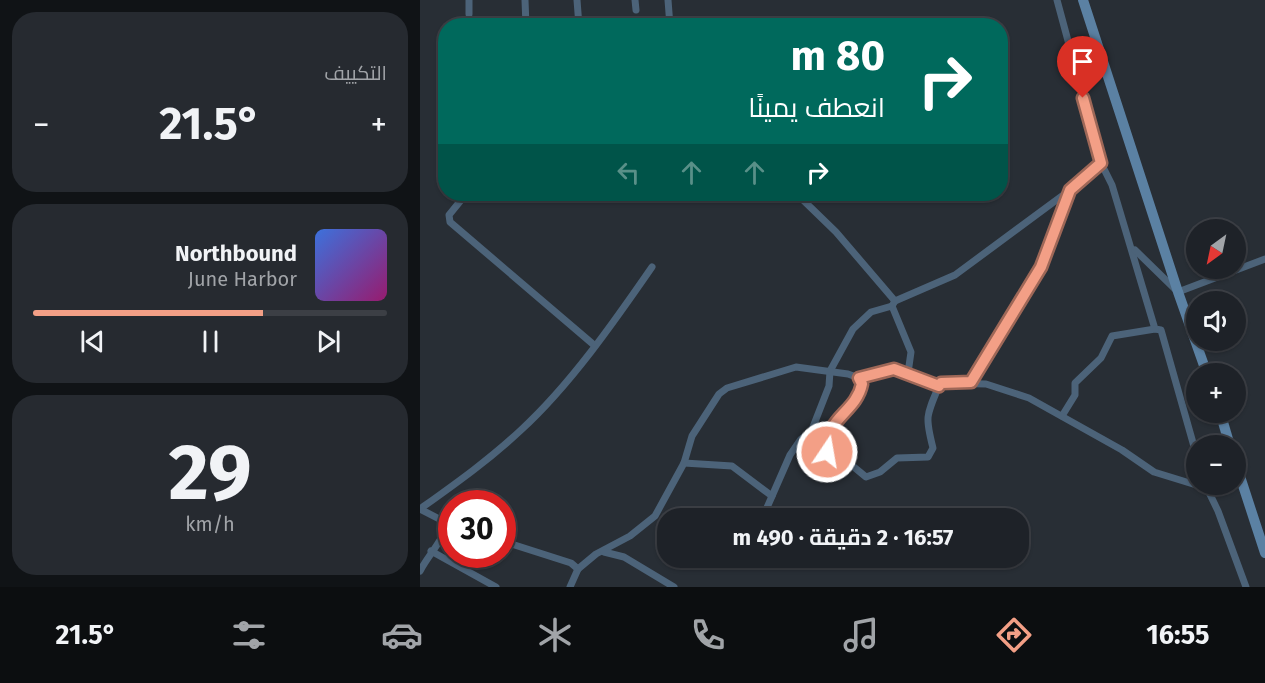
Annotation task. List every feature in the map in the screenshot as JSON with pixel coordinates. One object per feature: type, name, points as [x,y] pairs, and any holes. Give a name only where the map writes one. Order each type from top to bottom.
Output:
[{"type":"street","points":[[469,0],[469,14]]},
{"type":"street","points":[[525,0],[526,18]]},
{"type":"street","points":[[577,0],[578,18]]},
{"type":"street","points":[[635,0],[636,10]]},
{"type":"street","points":[[668,0],[669,18]]},
{"type":"street","points":[[1057,0],[1101,163],[1113,185],[1155,329]]},
{"type":"street","points":[[1083,0],[1203,363]]},
{"type":"street","points":[[767,508],[793,450],[811,432],[829,386],[830,371],[857,323],[871,312],[955,275],[1070,190],[1101,163]]},
{"type":"street","points":[[971,382],[1041,267],[1070,190]]},
{"type":"street","points":[[460,201],[449,215],[450,222],[594,345]]},
{"type":"street","points":[[803,201],[836,232],[894,303],[911,352],[908,373]]},
{"type":"street","points":[[1133,248],[1178,292]]},
{"type":"street","points":[[1178,292],[1265,259]]},
{"type":"street","points":[[438,518],[420,509],[476,469],[522,429],[555,394],[652,267]]},
{"type":"street","points":[[1062,416],[1075,395],[1075,382],[1101,358],[1112,336],[1155,329],[1161,330],[1191,435]]},
{"type":"street","points":[[570,587],[578,569],[596,554],[604,552],[630,536],[655,516],[684,463],[692,436],[719,394],[726,388],[796,367],[830,371],[859,378],[894,369],[939,386]]},
{"type":"street","points":[[859,378],[862,384],[860,393],[831,426],[828,437],[829,461],[849,463],[866,477],[879,472],[897,458],[928,457],[933,448],[927,430],[927,416],[939,386],[941,383],[971,382],[1029,398],[1154,472],[1186,481]]},
{"type":"street","points":[[811,432],[820,430],[828,437]]},
{"type":"street","points":[[684,463],[732,466],[772,496]]},
{"type":"street","points":[[1210,495],[1218,511],[1246,587]]},
{"type":"street","points":[[1246,495],[1265,553]]},
{"type":"street","points":[[420,571],[431,550],[438,544]]},
{"type":"street","points":[[516,545],[572,562],[578,569]]},
{"type":"street","points":[[431,550],[496,587]]},
{"type":"street","points":[[604,552],[624,557],[674,587]]},
{"type":"route","points":[[827,452],[826,438],[831,426],[860,393],[862,384],[859,378],[894,369],[939,386],[941,383],[971,382],[1041,267],[1070,190],[1101,163],[1083,98]]}]
